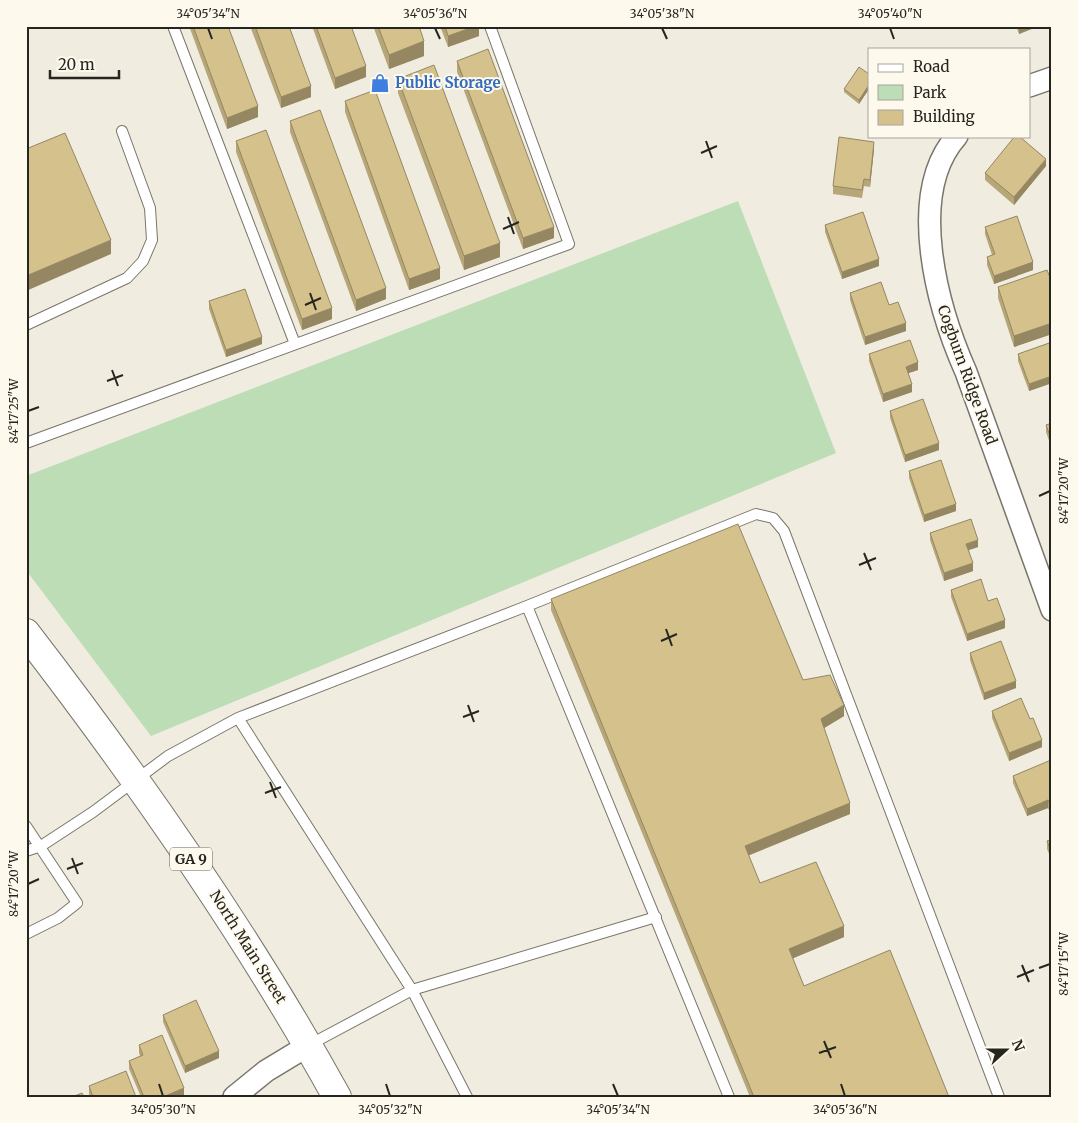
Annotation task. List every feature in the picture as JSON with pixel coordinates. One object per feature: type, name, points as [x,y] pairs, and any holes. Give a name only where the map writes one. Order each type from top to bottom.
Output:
[{"type":"main road","name":"North Main Street","points":[[26,633],[135,779],[229,916],[309,1045],[338,1097]]},
{"type":"street","points":[[1030,86],[1052,78]]},
{"type":"street","name":"Cogburn Ridge Road","points":[[955,138],[936,172],[930,205],[931,240],[936,282],[952,340],[966,372],[1052,610]]},
{"type":"street","points":[[234,1097],[266,1071],[309,1045]]},
{"type":"lane","points":[[173,26],[295,344]]},
{"type":"lane","points":[[26,443],[570,244],[490,26]]},
{"type":"lane","points":[[26,326],[127,278],[143,261],[152,240],[150,208],[122,131]]},
{"type":"lane","points":[[26,851],[40,846],[93,812],[168,756],[238,718],[527,606],[756,514],[773,518],[784,531],[999,1097]]},
{"type":"lane","points":[[527,606],[729,1097]]},
{"type":"lane","points":[[238,718],[412,990],[467,1097]]},
{"type":"lane","points":[[26,826],[77,903],[58,918],[26,934]]},
{"type":"lane","points":[[309,1045],[412,990],[656,917]]},
{"type":"green space","points":[[738,201],[836,453],[151,736],[26,570],[26,476]]},
{"type":"building","points":[[193,26],[228,26],[258,106],[227,118]]},
{"type":"building","points":[[255,26],[289,26],[311,86],[281,97]]},
{"type":"building","points":[[316,26],[351,26],[366,66],[335,78]]},
{"type":"building","points":[[378,26],[419,26],[424,41],[389,55]]},
{"type":"building","points":[[445,26],[476,26],[448,36]]},
{"type":"building","points":[[488,49],[554,227],[523,238],[457,61]]},
{"type":"building","points":[[434,65],[500,243],[464,256],[398,79]]},
{"type":"building","points":[[859,67],[868,73],[868,86],[859,100],[844,89]]},
{"type":"building","points":[[375,90],[440,268],[409,279],[345,101]]},
{"type":"building","points":[[320,110],[386,288],[356,300],[290,121]]},
{"type":"building","points":[[266,130],[332,308],[302,319],[236,141]]},
{"type":"building","points":[[65,133],[111,240],[26,276],[26,149]]},
{"type":"building","points":[[839,137],[874,142],[870,180],[864,179],[862,190],[833,186]]},
{"type":"building","points":[[1013,138],[1021,138],[1046,159],[1014,197],[985,173]]},
{"type":"building","points":[[863,212],[879,259],[842,272],[825,225]]},
{"type":"building","points":[[1017,216],[1033,262],[994,276],[987,257],[995,254],[985,227]]},
{"type":"building","points":[[1047,270],[1052,282],[1052,323],[1014,336],[998,287]]},
{"type":"building","points":[[881,282],[889,305],[898,302],[906,323],[865,337],[850,293]]},
{"type":"building","points":[[245,289],[262,337],[226,350],[209,301]]},
{"type":"building","points":[[910,340],[918,362],[906,367],[912,384],[883,394],[869,354]]},
{"type":"building","points":[[1052,342],[1052,376],[1029,384],[1018,354]]},
{"type":"building","points":[[923,399],[939,443],[905,455],[890,411]]},
{"type":"building","points":[[1052,423],[1052,441],[1046,425]]},
{"type":"building","points":[[941,460],[956,504],[924,515],[909,471]]},
{"type":"building","points":[[971,519],[978,540],[966,544],[973,563],[944,573],[930,533]]},
{"type":"building","points":[[738,524],[803,680],[830,675],[844,705],[821,719],[850,803],[745,846],[760,883],[816,862],[844,926],[789,949],[804,986],[890,950],[949,1097],[754,1097],[551,599]]},
{"type":"building","points":[[981,579],[988,601],[997,598],[1005,620],[967,634],[951,590]]},
{"type":"building","points":[[1001,641],[1016,681],[984,693],[970,653]]},
{"type":"building","points":[[1021,698],[1030,719],[1033,718],[1042,740],[1009,753],[992,711]]},
{"type":"building","points":[[1051,760],[1052,808],[1048,800],[1027,809],[1013,776]]},
{"type":"building","points":[[1052,839],[1052,853],[1047,841]]},
{"type":"building","points":[[196,1000],[219,1051],[185,1066],[163,1015]]},
{"type":"building","points":[[162,1035],[184,1088],[163,1097],[144,1097],[129,1061],[143,1055],[139,1045]]},
{"type":"building","points":[[126,1071],[136,1097],[93,1097],[89,1086]]},
{"type":"building","points":[[82,1093],[84,1097],[72,1097]]},
{"type":"place","name":"Public Storage","points":[[380,83]]}]
